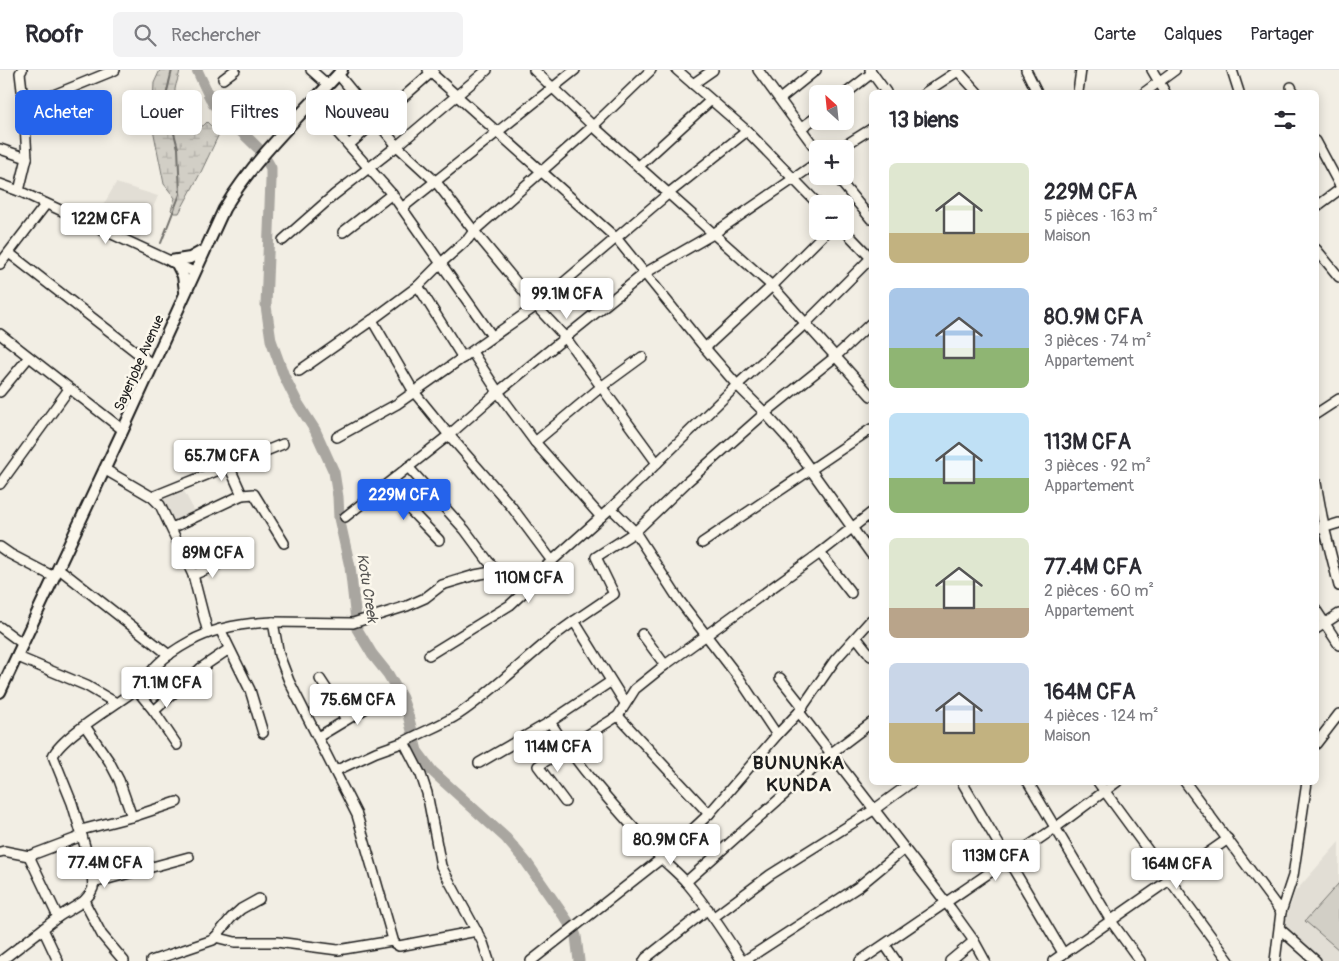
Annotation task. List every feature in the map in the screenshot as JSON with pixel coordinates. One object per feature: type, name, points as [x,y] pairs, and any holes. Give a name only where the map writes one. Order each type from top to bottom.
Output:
[{"type":"main road","name":"Sayerjobe Avenue","points":[[323,90],[340,72]]},
{"type":"main road","name":"Sayerjobe Avenue","points":[[0,692],[18,657],[218,221],[236,190],[264,154],[306,108]]},
{"type":"main road","points":[[185,292],[183,276],[174,262],[190,258],[205,249]]},
{"type":"street","points":[[22,70],[20,73],[22,90]]},
{"type":"street","points":[[66,90],[115,70]]},
{"type":"street","points":[[223,79],[235,70]]},
{"type":"street","points":[[311,70],[328,85]]},
{"type":"street","points":[[283,240],[334,195],[487,70]]},
{"type":"street","points":[[534,70],[593,126],[772,286],[869,394]]},
{"type":"street","points":[[402,208],[576,70]]},
{"type":"street","points":[[299,371],[418,286],[468,239],[474,231],[593,126],[651,70]]},
{"type":"street","points":[[677,70],[747,131],[809,195]]},
{"type":"street","points":[[693,84],[713,70]]},
{"type":"street","points":[[758,70],[810,140]]},
{"type":"street","points":[[780,99],[816,70]]},
{"type":"street","points":[[929,90],[957,70],[975,90]]},
{"type":"street","points":[[1026,70],[1034,90]]},
{"type":"street","points":[[1078,90],[1082,70]]},
{"type":"street","points":[[1152,70],[1164,90]]},
{"type":"street","points":[[1147,90],[1175,70]]},
{"type":"street","points":[[1232,70],[1239,90]]},
{"type":"street","points":[[407,93],[431,71],[617,239],[705,348],[790,441],[869,551]]},
{"type":"street","points":[[854,86],[871,71],[885,90]]},
{"type":"street","points":[[340,72],[353,90]]},
{"type":"street","points":[[639,166],[711,100]]},
{"type":"street","points":[[801,128],[809,122]]},
{"type":"street","points":[[853,140],[869,130]]},
{"type":"street","points":[[337,436],[397,404],[536,306],[617,239],[668,193],[747,131]]},
{"type":"street","points":[[19,191],[27,158],[26,135]]},
{"type":"street","points":[[340,135],[392,194],[492,336]]},
{"type":"street","points":[[349,145],[361,135]]},
{"type":"street","points":[[387,135],[396,146],[436,182],[536,306],[565,337],[657,463]]},
{"type":"street","points":[[1319,147],[1339,184]]},
{"type":"street","points":[[0,149],[27,158]]},
{"type":"street","points":[[346,517],[449,435],[498,392],[645,273],[713,234],[809,168]]},
{"type":"street","points":[[0,184],[194,272]]},
{"type":"street","points":[[843,185],[869,217]]},
{"type":"street","points":[[1319,204],[1339,190]]},
{"type":"street","points":[[343,232],[392,194]]},
{"type":"street","points":[[0,264],[46,204]]},
{"type":"street","points":[[705,348],[818,240]]},
{"type":"street","points":[[854,240],[869,256]]},
{"type":"street","points":[[9,252],[153,365]]},
{"type":"street","points":[[1319,252],[1339,277]]},
{"type":"street","points":[[429,655],[510,605],[524,592],[543,569],[611,508],[737,385],[806,324],[869,260]]},
{"type":"street","points":[[418,286],[463,358]]},
{"type":"street","points":[[372,320],[414,392],[511,506],[552,561]]},
{"type":"street","points":[[335,771],[448,721],[574,621],[614,594],[596,558],[635,532],[687,482],[765,413],[835,357],[869,324]]},
{"type":"street","points":[[0,334],[123,430]]},
{"type":"street","points":[[472,352],[498,392],[536,442],[601,517]]},
{"type":"street","points":[[0,392],[29,357]]},
{"type":"street","points":[[536,442],[601,387],[642,357]]},
{"type":"street","points":[[0,484],[69,389]]},
{"type":"street","points":[[1319,412],[1339,399]]},
{"type":"street","points":[[702,543],[869,430]]},
{"type":"street","points":[[152,497],[283,444]]},
{"type":"street","points":[[229,466],[242,495]]},
{"type":"street","points":[[408,467],[465,530],[497,570]]},
{"type":"street","points":[[104,469],[152,497],[160,505],[193,575],[208,633]]},
{"type":"street","points":[[386,485],[439,540]]},
{"type":"street","points":[[172,528],[242,495],[254,494],[284,543]]},
{"type":"street","points":[[611,508],[635,532],[679,600],[739,678],[777,734]]},
{"type":"street","points":[[565,802],[538,766],[618,716],[635,689],[665,665],[854,528],[869,515]]},
{"type":"street","points":[[1339,523],[1320,529],[1339,586]]},
{"type":"street","points":[[0,547],[10,554],[56,573],[169,655]]},
{"type":"street","points":[[820,553],[851,593]]},
{"type":"street","points":[[193,575],[223,562]]},
{"type":"street","points":[[1,961],[58,917],[84,901],[93,888],[92,871],[72,802],[53,756],[56,750],[85,726],[136,689],[169,655],[188,642],[220,629],[273,622],[356,622],[418,602],[436,589],[451,582],[497,570],[543,569]]},
{"type":"street","points":[[1319,614],[1339,645]]},
{"type":"street","points":[[1319,628],[1339,614]]},
{"type":"street","points":[[574,621],[610,682],[625,703]]},
{"type":"street","points":[[273,622],[282,665],[353,806],[362,829],[392,941],[395,945],[399,946],[477,930]]},
{"type":"street","points":[[531,961],[662,858],[708,814],[777,734],[801,710],[835,660],[869,622]]},
{"type":"street","points":[[0,627],[23,644]]},
{"type":"street","points":[[220,629],[250,690],[263,733]]},
{"type":"street","points":[[642,634],[665,665]]},
{"type":"street","points":[[856,637],[869,653]]},
{"type":"street","points":[[154,711],[201,668],[229,649]]},
{"type":"street","points":[[18,657],[86,686],[116,703]]},
{"type":"street","points":[[780,678],[830,754],[946,902],[974,941],[985,961]]},
{"type":"street","points":[[320,679],[346,719]]},
{"type":"street","points":[[480,763],[550,722],[610,682]]},
{"type":"street","points":[[136,689],[154,711],[177,745]]},
{"type":"street","points":[[318,737],[386,696]]},
{"type":"street","points":[[1319,740],[1339,714]]},
{"type":"street","points":[[618,716],[708,814]]},
{"type":"street","points":[[550,722],[566,747],[603,792],[686,882],[711,913],[743,961],[858,886],[904,849]]},
{"type":"street","points":[[686,882],[830,754],[869,725]]},
{"type":"street","points":[[85,726],[119,780],[132,817]]},
{"type":"street","points":[[407,740],[427,793],[441,866],[446,878],[477,930],[489,961]]},
{"type":"street","points":[[644,961],[711,913],[874,810],[908,785]]},
{"type":"street","points":[[964,785],[1007,860],[1058,958],[1228,839]]},
{"type":"street","points":[[1030,785],[1111,921],[1140,961]]},
{"type":"street","points":[[1100,785],[1229,961]]},
{"type":"street","points":[[860,961],[1055,828],[1113,785]]},
{"type":"street","points":[[1187,785],[1282,912]]},
{"type":"street","points":[[1275,961],[1282,912],[1292,876],[1307,785]]},
{"type":"street","points":[[0,852],[4,851],[30,856],[81,833],[178,802]]},
{"type":"street","points":[[30,856],[58,917]]},
{"type":"street","points":[[93,883],[189,857]]},
{"type":"street","points":[[151,961],[207,943],[215,937],[230,918],[259,899]]},
{"type":"street","points":[[84,901],[102,935],[124,961]]},
{"type":"street","points":[[43,929],[58,961]]},
{"type":"street","points":[[1280,929],[1316,961]]},
{"type":"street","points":[[215,937],[236,942],[277,942],[338,950],[392,941]]},
{"type":"street","points":[[950,961],[974,941]]},
{"type":"street","points":[[885,945],[896,961]]},
{"type":"shaded area","points":[[116,183],[158,196],[139,240],[94,221]]},
{"type":"shaded area","points":[[184,491],[195,512],[175,522],[160,500]]},
{"type":"shaded area","points":[[1339,842],[1339,961],[1323,961],[1284,924],[1295,892]]},
{"type":"green space","points":[[160,70],[180,70],[175,90],[154,90],[154,83]]},
{"type":"green space","points":[[207,122],[212,127],[212,135],[219,135],[179,213],[174,213],[171,210],[175,198],[164,184],[154,135],[202,135],[202,126]]},
{"type":"green space","points":[[1339,883],[1339,950],[1305,921]]},
{"type":"waterway","points":[[161,243],[180,194],[178,148],[165,100],[172,70]]},
{"type":"waterway","name":"Kotu Creek","points":[[197,70],[213,104],[258,148]]},
{"type":"waterway","name":"Kotu Creek","points":[[267,161],[271,168],[271,180],[266,306],[271,340],[284,376],[297,402],[315,430],[334,472],[339,518],[350,567],[357,629],[402,698],[417,751],[432,771],[506,838],[527,863],[573,929],[576,936],[579,961]]},
{"type":"district","name":"BUNUNKA KUNDA","points":[[799,774]]}]
